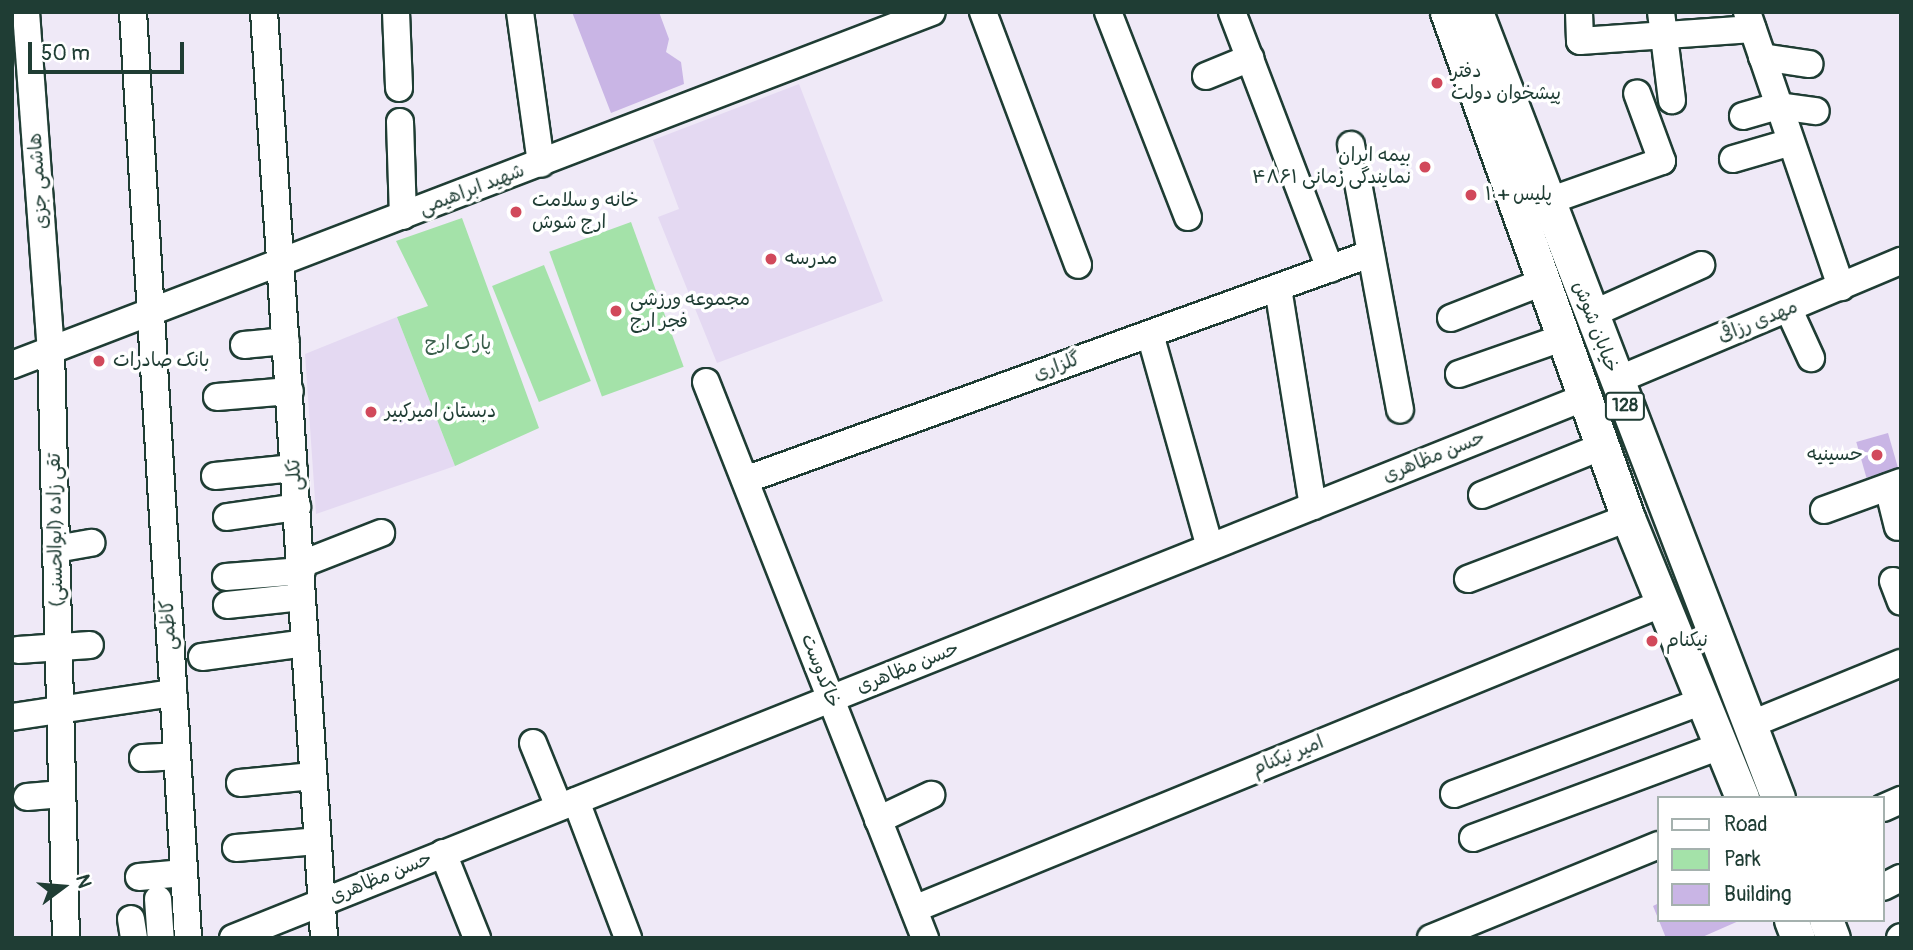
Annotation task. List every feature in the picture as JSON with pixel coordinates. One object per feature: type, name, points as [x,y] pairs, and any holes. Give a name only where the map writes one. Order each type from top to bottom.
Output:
[{"type":"main road","name":"خیابان شوش","points":[[1447,12],[1628,519],[1741,796]]},
{"type":"main road","name":"خیابان شوش","points":[[1476,12],[1546,202],[1776,796]]},
{"type":"street","name":"هاشمی جزی","points":[[26,12],[51,350]]},
{"type":"street","name":"کاظمی","points":[[133,12],[188,938]]},
{"type":"street","name":"تکلی","points":[[264,12],[324,938]]},
{"type":"street","points":[[396,12],[399,88]]},
{"type":"street","points":[[520,12],[541,164]]},
{"type":"street","name":"شهید ابراهیمی","points":[[12,365],[932,12]]},
{"type":"street","points":[[983,12],[1078,265]]},
{"type":"street","points":[[1108,12],[1188,217]]},
{"type":"street","points":[[1232,12],[1330,269]]},
{"type":"street","points":[[1579,12],[1580,41],[1663,25],[1750,21],[1841,287]]},
{"type":"street","points":[[1663,25],[1672,100]]},
{"type":"street","points":[[1762,57],[1810,64]]},
{"type":"street","points":[[1206,76],[1250,58]]},
{"type":"street","points":[[1546,202],[1662,161],[1637,93]]},
{"type":"street","points":[[1743,116],[1779,106],[1816,111]]},
{"type":"street","points":[[400,122],[403,216]]},
{"type":"street","points":[[1733,159],[1791,142]]},
{"type":"street","points":[[1351,145],[1400,409]]},
{"type":"street","name":"گلزاری","points":[[745,480],[1370,254]]},
{"type":"street","name":"مهدی رزاقی","points":[[1615,381],[1901,261]]},
{"type":"street","points":[[1590,315],[1701,265]]},
{"type":"street","points":[[1451,318],[1543,282]]},
{"type":"street","points":[[1278,288],[1313,506]]},
{"type":"street","points":[[1789,310],[1811,358]]},
{"type":"street","points":[[1150,334],[1210,547]]},
{"type":"street","points":[[1459,374],[1562,338]]},
{"type":"street","points":[[244,345],[286,341]]},
{"type":"street","name":"تقی زاده (ابوالحسنی)","points":[[51,350],[66,938]]},
{"type":"street","points":[[217,397],[290,391]]},
{"type":"street","name":"خاکدوست","points":[[711,393],[925,938]]},
{"type":"street","name":"حسن مظاهری","points":[[233,938],[1583,398]]},
{"type":"street","points":[[1482,495],[1601,447]]},
{"type":"street","points":[[215,476],[294,468]]},
{"type":"street","points":[[1824,510],[1894,485],[1898,527]]},
{"type":"street","points":[[227,517],[298,507]]},
{"type":"street","points":[[1468,579],[1628,519]]},
{"type":"street","points":[[227,605],[302,577],[381,533]]},
{"type":"street","points":[[56,549],[91,543]]},
{"type":"street","points":[[226,577],[302,577]]},
{"type":"street","name":"امیر نیکنام","points":[[914,909],[1663,603]]},
{"type":"street","points":[[202,657],[305,643]]},
{"type":"street","points":[[18,650],[90,645]]},
{"type":"street","points":[[1749,725],[1901,663]]},
{"type":"street","points":[[12,717],[173,693]]},
{"type":"street","points":[[1454,794],[1703,701]]},
{"type":"street","points":[[533,743],[567,804],[628,938]]},
{"type":"street","points":[[1473,838],[1721,746]]},
{"type":"street","points":[[143,758],[177,756]]},
{"type":"street","points":[[240,783],[313,776]]},
{"type":"street","points":[[27,797],[62,794]]},
{"type":"street","points":[[878,820],[931,795]]},
{"type":"street","points":[[1885,807],[1901,800]]},
{"type":"street","points":[[236,848],[317,841]]},
{"type":"street","points":[[1431,938],[1658,845]]},
{"type":"street","points":[[443,853],[477,938]]},
{"type":"street","points":[[139,877],[184,873]]},
{"type":"street","points":[[1885,886],[1901,878]]},
{"type":"street","points":[[158,899],[161,938]]},
{"type":"shaded area","name":"مدرسه","points":[[799,84],[883,301],[717,363],[658,217],[679,209],[653,140]]},
{"type":"shaded area","name":"دبستان امیرکبیر","points":[[397,317],[455,466],[316,514],[305,354]]},
{"type":"green space","name":"پارک ارج","points":[[462,218],[539,428],[455,466],[397,317],[428,306],[396,241]]},
{"type":"green space","name":"مجموعه ورزشی فجر ارج","points":[[631,222],[684,367],[602,396],[549,252]]},
{"type":"green space","points":[[544,265],[591,381],[539,402],[492,286]]},
{"type":"building","points":[[572,12],[659,12],[669,39],[666,52],[681,62],[684,84],[611,113]]},
{"type":"building","name":"حسینیه","points":[[1888,433],[1898,469],[1866,478],[1856,442]]},
{"type":"building","points":[[1658,904],[1658,918],[1653,906]]},
{"type":"building","points":[[1660,922],[1736,922],[1700,938],[1666,938]]},
{"type":"place","name":"دفتر پیشخوان دولت","points":[[1437,83]]},
{"type":"place","name":"بیمه ایران نمایندگی زمانی ۴۸۶۱","points":[[1425,167]]},
{"type":"place","name":"پلیس +۱۰","points":[[1471,195]]},
{"type":"place","name":"خانه و سلامت ارج شوش","points":[[516,212]]},
{"type":"place","name":"مدرسه","points":[[771,259]]},
{"type":"place","name":"مجموعه ورزشی فجر ارج","points":[[616,311]]},
{"type":"place","name":"بانک صادرات","points":[[99,361]]},
{"type":"place","name":"دبستان امیرکبیر","points":[[371,412]]},
{"type":"place","name":"حسینیه","points":[[1877,455]]},
{"type":"place","name":"نیکنام","points":[[1652,641]]}]
